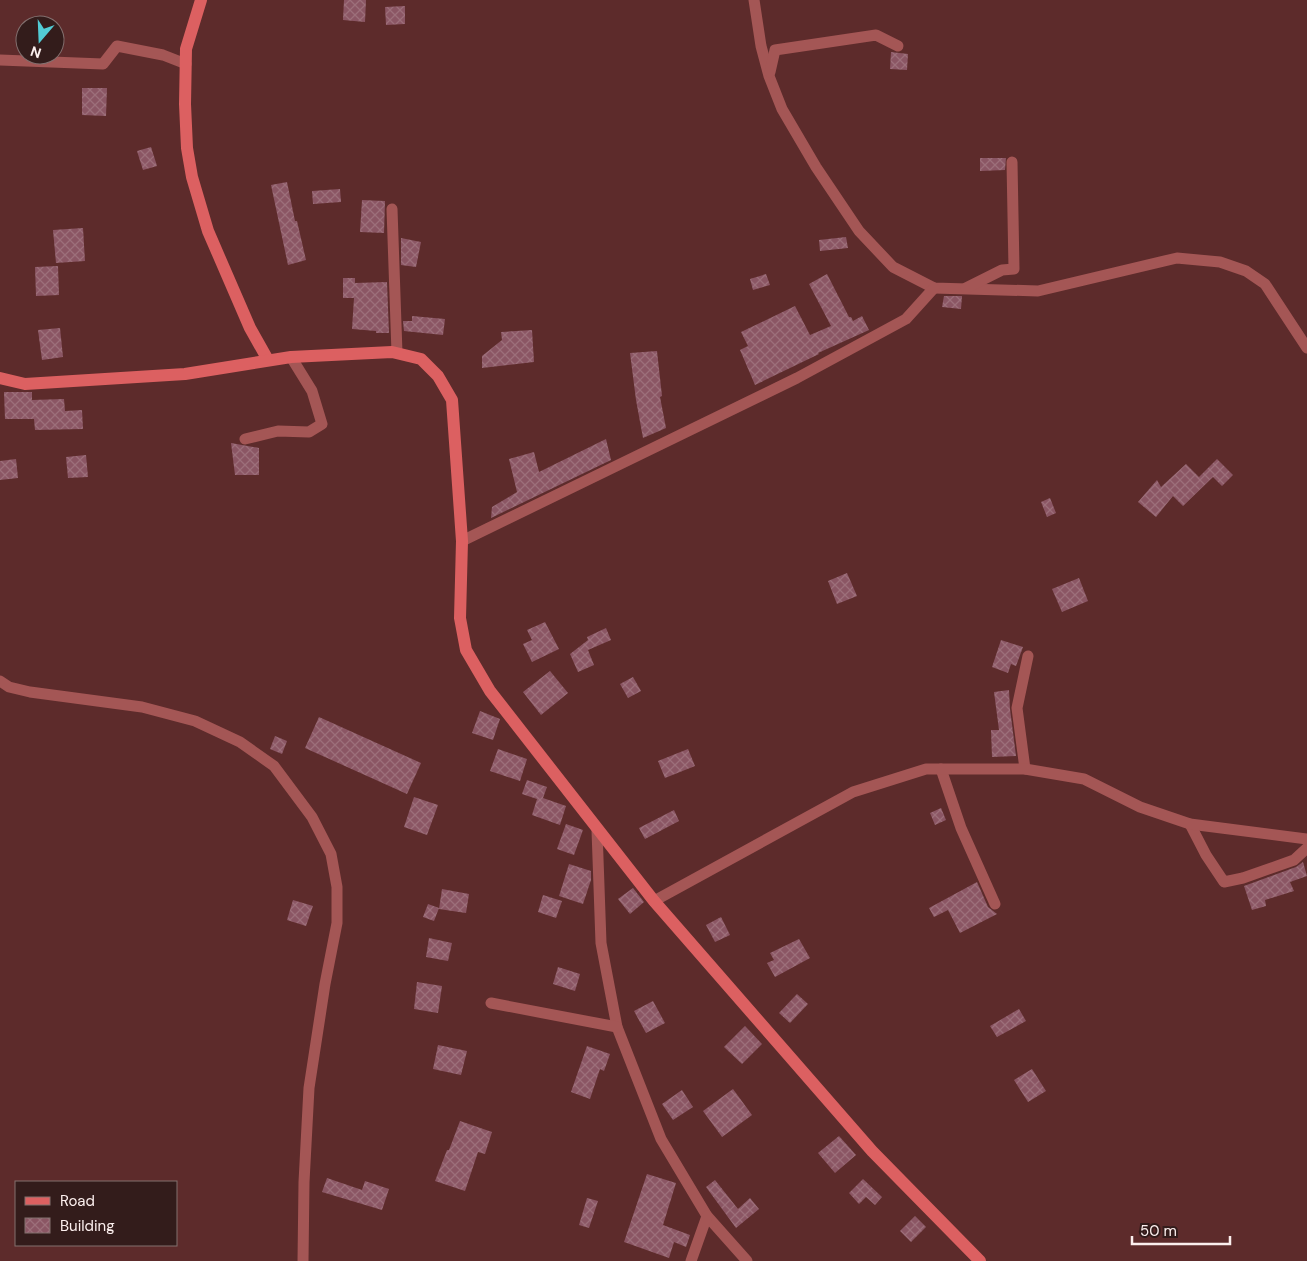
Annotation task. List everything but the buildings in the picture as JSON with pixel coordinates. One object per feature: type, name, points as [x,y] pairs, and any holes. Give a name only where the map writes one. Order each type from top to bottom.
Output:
[{"type":"street","points":[[201,0],[186,49],[185,104],[187,148],[192,177],[208,231],[250,328],[268,360]]},
{"type":"street","points":[[754,0],[761,46],[782,109],[816,167],[859,231],[893,267],[934,288],[1038,290],[1176,258],[1220,262],[1246,271],[1265,284],[1307,348]]},
{"type":"street","points":[[770,76],[775,50],[876,36],[898,46]]},
{"type":"street","points":[[0,60],[103,64],[117,46],[163,55],[186,64]]},
{"type":"street","points":[[965,289],[1002,270],[1014,269],[1012,162]]},
{"type":"street","points":[[392,209],[397,353]]},
{"type":"street","points":[[462,541],[797,378],[906,318],[934,288]]},
{"type":"street","points":[[0,378],[25,384],[185,374],[291,357],[372,352],[397,353],[420,359],[438,376],[452,400],[462,541],[460,618],[466,650],[490,691],[654,901],[872,1151],[980,1261]]},
{"type":"street","points":[[246,439],[278,431],[309,432],[322,424],[312,390],[291,357]]},
{"type":"street","points":[[1025,769],[1017,708],[1028,656]]},
{"type":"street","points":[[0,681],[9,687],[30,692],[142,707],[194,721],[240,742],[274,766],[312,817],[331,854],[337,887],[337,923],[325,984],[310,1088],[304,1182],[303,1261]]},
{"type":"street","points":[[654,901],[853,792],[926,769],[1025,769],[1084,779],[1140,807],[1190,824],[1307,839]]},
{"type":"street","points":[[941,769],[961,828],[995,904]]},
{"type":"street","points":[[1190,824],[1206,855],[1224,882],[1243,878],[1294,860],[1307,848]]},
{"type":"street","points":[[597,830],[601,943],[617,1027],[661,1139],[707,1216],[747,1261]]},
{"type":"street","points":[[491,1003],[617,1027]]},
{"type":"street","points":[[691,1261],[707,1216]]}]
